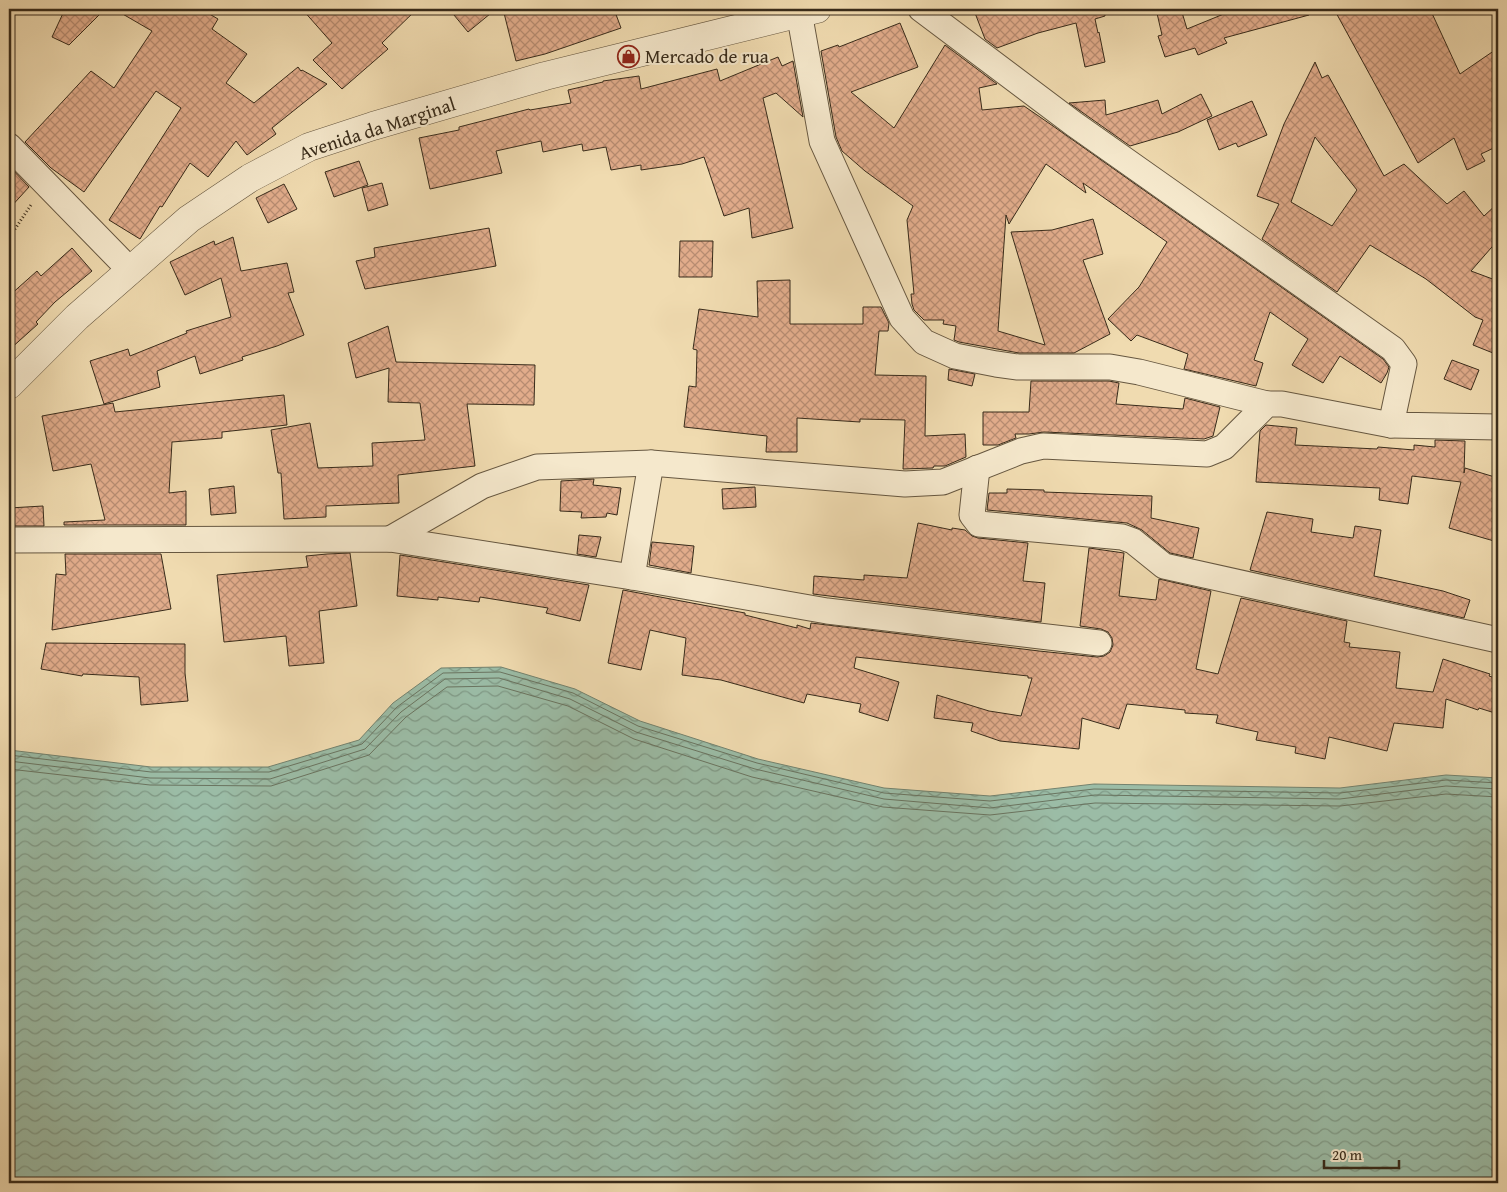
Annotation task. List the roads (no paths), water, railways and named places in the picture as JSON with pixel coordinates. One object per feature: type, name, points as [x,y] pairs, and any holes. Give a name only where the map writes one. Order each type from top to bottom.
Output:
[{"type":"street","points":[[921,9],[1074,124],[1393,349],[1404,364],[1391,425]]},
{"type":"street","points":[[808,10],[822,141],[902,318],[924,342],[955,356],[996,364],[1018,367],[1110,367],[1138,372],[1267,404],[1282,404],[1391,425],[1498,427]]},
{"type":"street","name":"Avenida da Marginal","points":[[9,385],[78,316],[189,219],[250,178],[309,147],[373,126],[545,76],[808,10]]},
{"type":"street","points":[[9,146],[130,270]]},
{"type":"street","points":[[390,539],[482,486],[537,467],[651,463],[905,484],[943,482],[1021,451],[1043,446],[1207,454],[1224,447],[1267,404]]},
{"type":"street","points":[[632,577],[651,463]]},
{"type":"street","points":[[977,468],[972,515],[979,524],[1122,537],[1133,541],[1164,566],[1498,640]]},
{"type":"street","points":[[9,540],[390,539],[632,577],[828,611],[1099,643]]},
{"type":"water","points":[[501,667],[575,689],[640,721],[758,759],[884,788],[990,796],[1094,784],[1340,788],[1446,775],[1498,778],[1498,1183],[9,1183],[9,750],[151,767],[268,767],[359,740],[393,703],[441,668]]},
{"type":"place","name":"Mercado de rua","points":[[629,56]]}]
